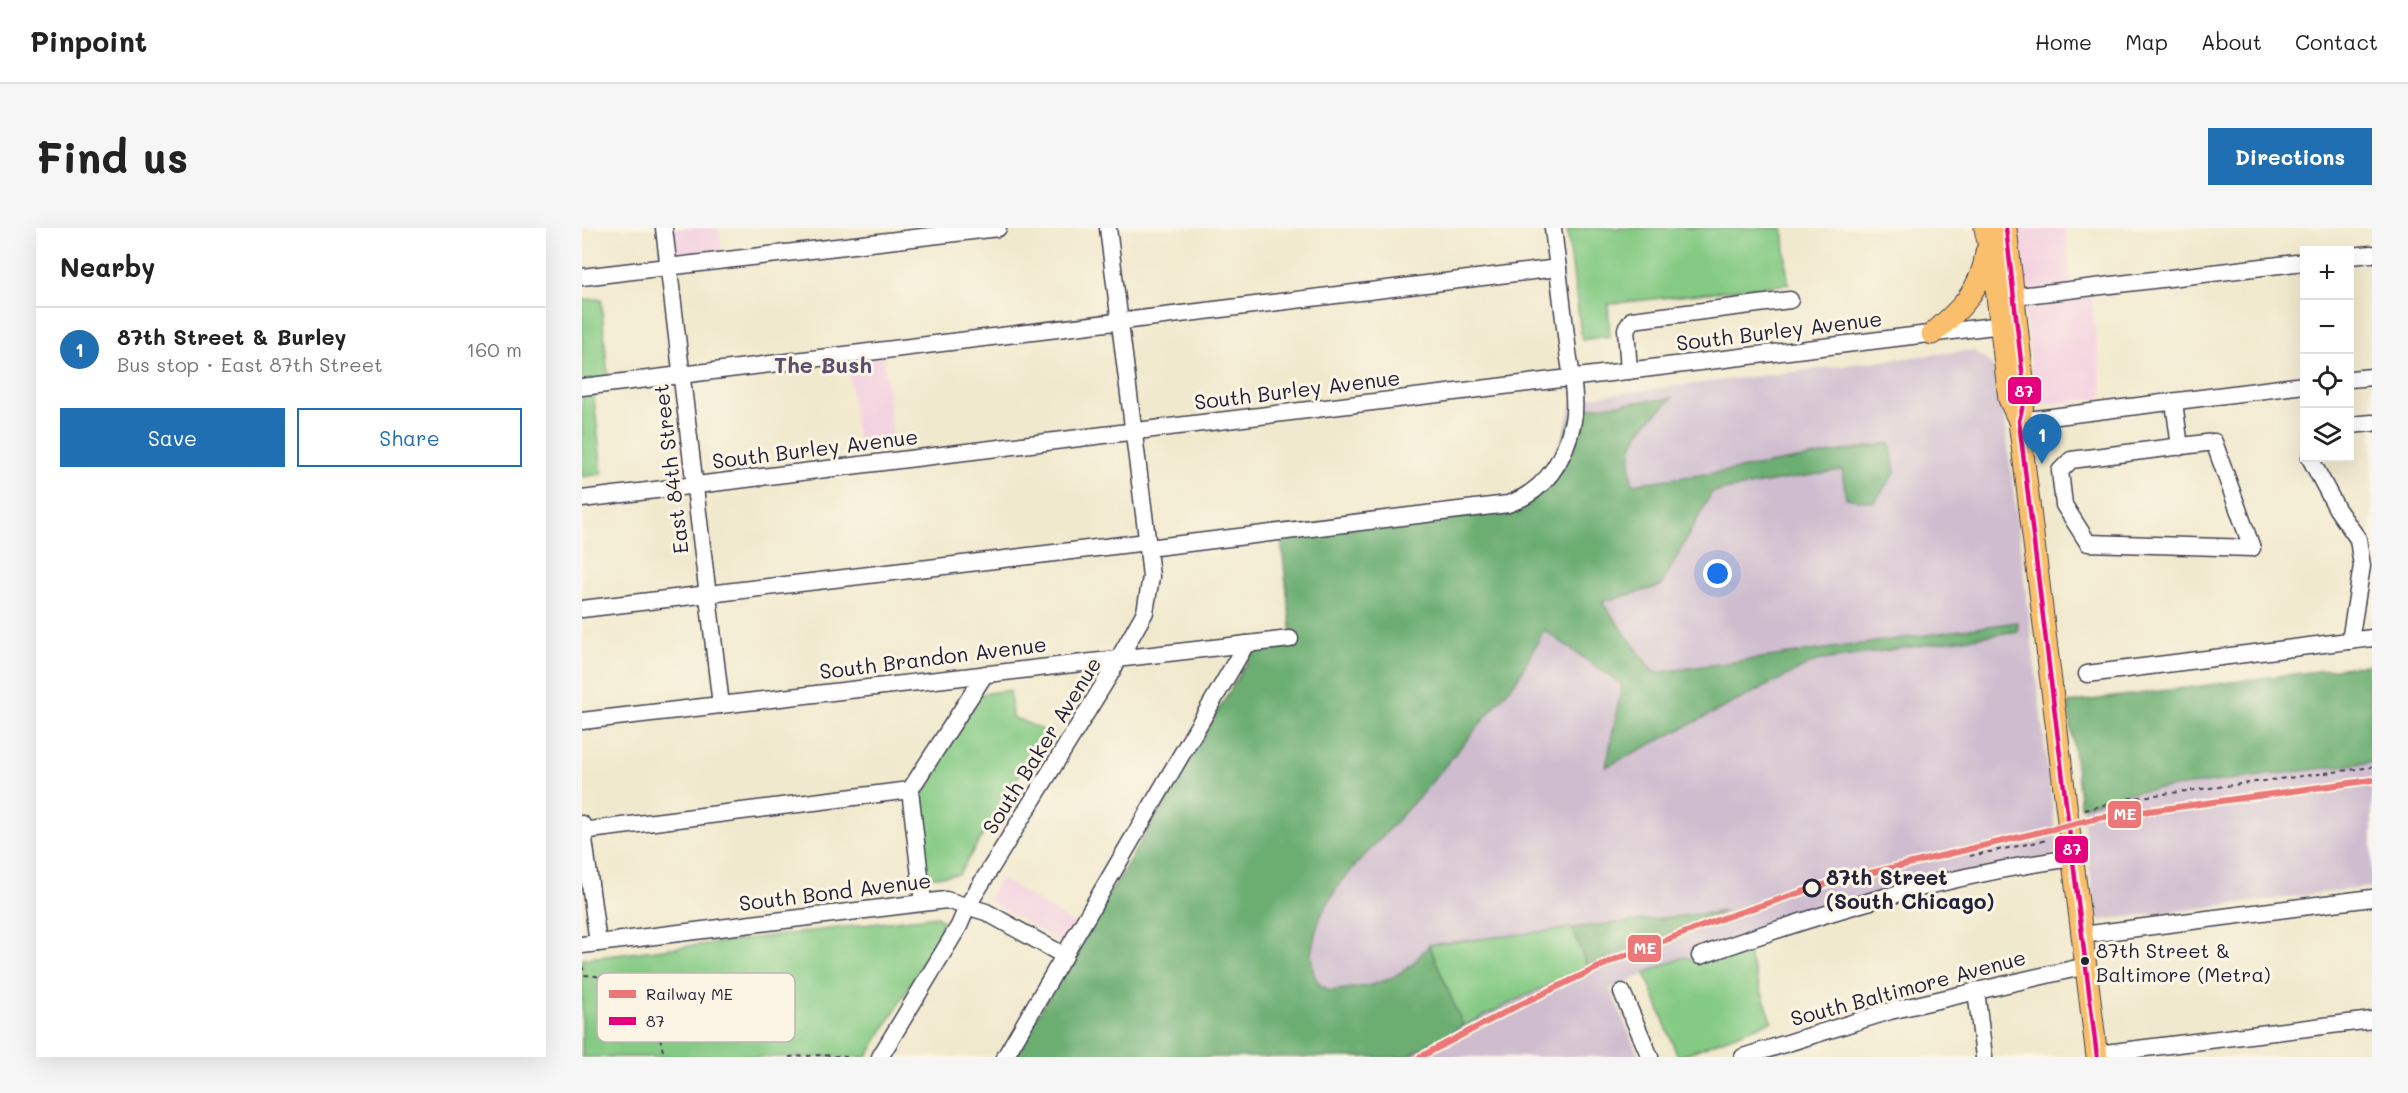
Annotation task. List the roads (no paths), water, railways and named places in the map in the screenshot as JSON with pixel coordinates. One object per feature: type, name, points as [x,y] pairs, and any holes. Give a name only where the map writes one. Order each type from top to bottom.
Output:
[{"type":"main road","points":[[2006,228],[2006,297],[2009,324],[2025,397],[2019,421],[2097,1055]]},
{"type":"main road","points":[[1986,235],[2006,297]]},
{"type":"main road","points":[[1932,334],[1958,312],[1979,282],[1984,271],[1986,235]]},
{"type":"street","name":"East 84th Street","points":[[664,228],[721,705]]},
{"type":"street","points":[[582,277],[998,228]]},
{"type":"street","name":"South Baker Avenue","points":[[880,1057],[959,926],[968,905],[1120,658],[1148,602],[1151,578],[1108,228]]},
{"type":"street","points":[[582,609],[1508,504],[1527,498],[1552,473],[1566,444],[1574,419],[1572,378],[1553,228]]},
{"type":"street","points":[[2354,256],[2372,254]]},
{"type":"street","points":[[2006,297],[2300,262]]},
{"type":"street","points":[[582,387],[1558,268]]},
{"type":"street","points":[[1629,371],[1626,329],[1632,320],[1790,300]]},
{"type":"street","name":"South Burley Avenue","points":[[582,499],[2009,324]]},
{"type":"street","points":[[2354,379],[2372,377]]},
{"type":"street","points":[[2019,421],[2300,386]]},
{"type":"street","points":[[2174,402],[2180,447]]},
{"type":"street","points":[[2354,425],[2372,423]]},
{"type":"street","points":[[2214,442],[2252,548],[2088,543],[2064,505],[2060,471],[2071,459],[2180,447],[2214,442]]},
{"type":"street","points":[[2312,462],[2337,509],[2358,539],[2362,566],[2350,641]]},
{"type":"street","points":[[2088,674],[2372,638]]},
{"type":"street","name":"South Brandon Avenue","points":[[582,721],[1290,639]]},
{"type":"street","points":[[1005,1057],[1246,644]]},
{"type":"street","points":[[923,903],[910,790],[985,674]]},
{"type":"street","points":[[590,944],[582,829],[910,790]]},
{"type":"street","points":[[1700,956],[1863,902],[1948,881],[2073,858]]},
{"type":"street","points":[[2082,934],[2372,898]]},
{"type":"street","name":"South Bond Avenue","points":[[590,944],[946,900],[986,912],[1065,956]]},
{"type":"street","name":"South Baltimore Avenue","points":[[1743,1057],[1890,1011],[2086,966]]},
{"type":"street","points":[[1976,990],[1984,1057]]},
{"type":"street","points":[[1622,992],[1650,1057]]},
{"type":"street","points":[[2097,1055],[2372,1020]]},
{"type":"rail line","name":"ME","points":[[1420,1057],[1515,1007],[1616,959],[1726,917],[1829,883],[2098,818],[2372,780]]},
{"type":"place","name":"87th Street & Burley","points":[[2042,464]]},
{"type":"place","name":"87th Street (South Chicago)","points":[[1812,888]]},
{"type":"place","name":"87th Street & Baltimore (Metra)","points":[[2085,961]]},
{"type":"district","name":"The Bush","points":[[823,364]]}]
